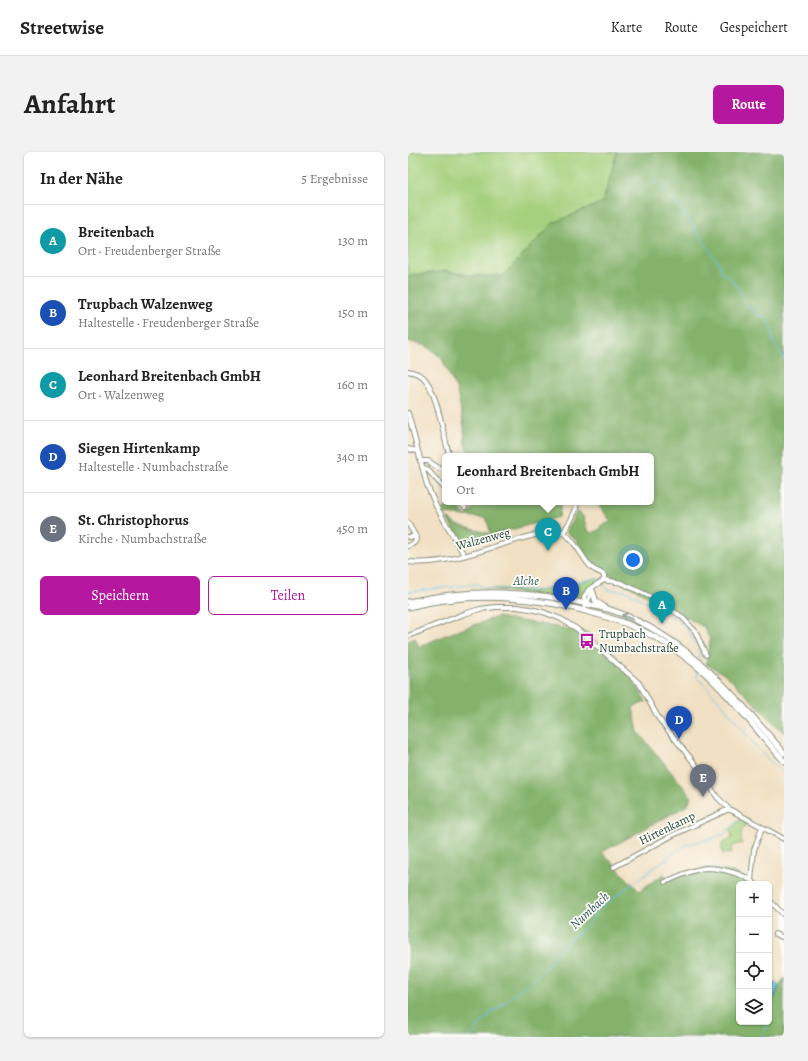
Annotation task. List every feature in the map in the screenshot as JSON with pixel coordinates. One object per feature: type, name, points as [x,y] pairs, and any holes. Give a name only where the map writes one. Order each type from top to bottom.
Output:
[{"type":"main road","points":[[592,589],[596,602],[661,634],[729,690],[784,753]]},
{"type":"main road","points":[[408,602],[458,594],[499,592],[536,595],[611,610]]},
{"type":"main road","points":[[408,607],[445,600],[492,597],[547,603],[584,610],[621,621],[665,643],[698,665],[784,761]]},
{"type":"street","points":[[408,371],[423,377],[431,389],[449,453]]},
{"type":"street","points":[[408,413],[427,485],[436,506],[464,555]]},
{"type":"street","points":[[408,449],[418,451]]},
{"type":"street","points":[[420,461],[428,461],[442,470]]},
{"type":"street","points":[[422,467],[427,469],[442,486]]},
{"type":"street","points":[[576,505],[570,522],[563,533],[571,540],[592,569],[604,574],[604,580]]},
{"type":"street","points":[[408,523],[416,537],[415,543],[408,546]]},
{"type":"street","name":"Walzenweg","points":[[408,562],[431,562],[464,555],[539,534],[552,532],[563,533]]},
{"type":"street","points":[[408,537],[416,537]]},
{"type":"street","points":[[584,610],[585,604],[588,601],[592,589],[599,583],[604,580],[622,583],[653,598],[681,616],[695,631],[706,655]]},
{"type":"street","points":[[408,636],[464,614],[480,609],[496,607],[517,607],[530,609],[543,612],[560,620],[589,639],[639,683],[658,719],[700,770],[718,797],[729,809],[784,839]]},
{"type":"street","name":"Hirtenkamp","points":[[614,867],[665,838],[729,809]]},
{"type":"street","points":[[665,882],[706,868],[734,872],[751,880],[754,854],[762,827]]},
{"type":"street","points":[[772,903],[784,915]]},
{"type":"street","points":[[775,934],[784,938]]},
{"type":"green space","points":[[408,152],[617,152],[603,202],[553,223],[503,276],[474,276],[446,271],[408,276]]},
{"type":"green space","points":[[617,152],[784,152],[784,733],[726,675],[706,664],[710,640],[704,627],[593,566],[575,539],[566,532],[577,511],[583,516],[587,530],[591,533],[601,529],[600,526],[611,522],[599,505],[654,505],[654,453],[469,453],[465,445],[464,427],[457,391],[441,357],[426,346],[408,341],[408,276],[446,271],[474,276],[503,276],[553,223],[603,202]]},
{"type":"green space","points":[[451,505],[456,505],[466,516],[476,505],[561,505],[559,517],[461,543],[447,518],[457,525],[491,534],[486,518],[444,514],[442,510]]},
{"type":"green space","points":[[597,578],[601,582],[595,585],[584,597],[585,604],[557,598],[485,588],[537,591]]},
{"type":"green space","points":[[497,617],[587,632],[634,681],[646,702],[633,707],[638,732],[691,796],[688,805],[602,852],[639,891],[664,874],[668,879],[706,868],[734,872],[750,881],[736,881],[736,1025],[772,1025],[772,1001],[784,978],[784,1037],[408,1037],[408,641],[415,638],[419,647],[443,636]]},
{"type":"green space","points":[[742,817],[750,821],[742,831],[742,843],[732,846],[731,854],[722,853],[722,843],[732,838],[730,829]]},
{"type":"water","points":[[772,982],[779,985],[772,1000]]},
{"type":"waterway","points":[[655,180],[685,214],[719,264],[721,272],[731,279],[738,288],[743,301],[755,313],[766,319],[771,326],[774,344],[784,360]]},
{"type":"waterway","name":"Alche","points":[[408,592],[476,584],[485,588],[537,591],[597,578],[599,581]]},
{"type":"waterway","name":"Alche","points":[[602,583],[608,590],[626,591],[684,624],[699,650],[699,659]]},
{"type":"waterway","name":"Alche","points":[[697,670],[697,677],[722,704],[763,755],[784,773]]},
{"type":"waterway","name":"Numbach","points":[[470,1037],[482,1022],[489,1017],[490,1012],[495,1011],[536,978],[571,938],[585,929],[598,910],[685,845],[724,834],[740,820]]},
{"type":"waterway","points":[[762,1037],[766,1025]]},
{"type":"place","name":"Leonhard Breitenbach GmbH","points":[[548,551]]},
{"type":"place","name":"Trupbach Walzenweg","points":[[566,610]]},
{"type":"place","name":"Breitenbach","points":[[662,624]]},
{"type":"place","name":"Trupbach Numbachstraße","points":[[587,641]]},
{"type":"place","name":"Siegen Hirtenkamp","points":[[679,739]]},
{"type":"place","name":"St. Christophorus","points":[[703,797]]}]
